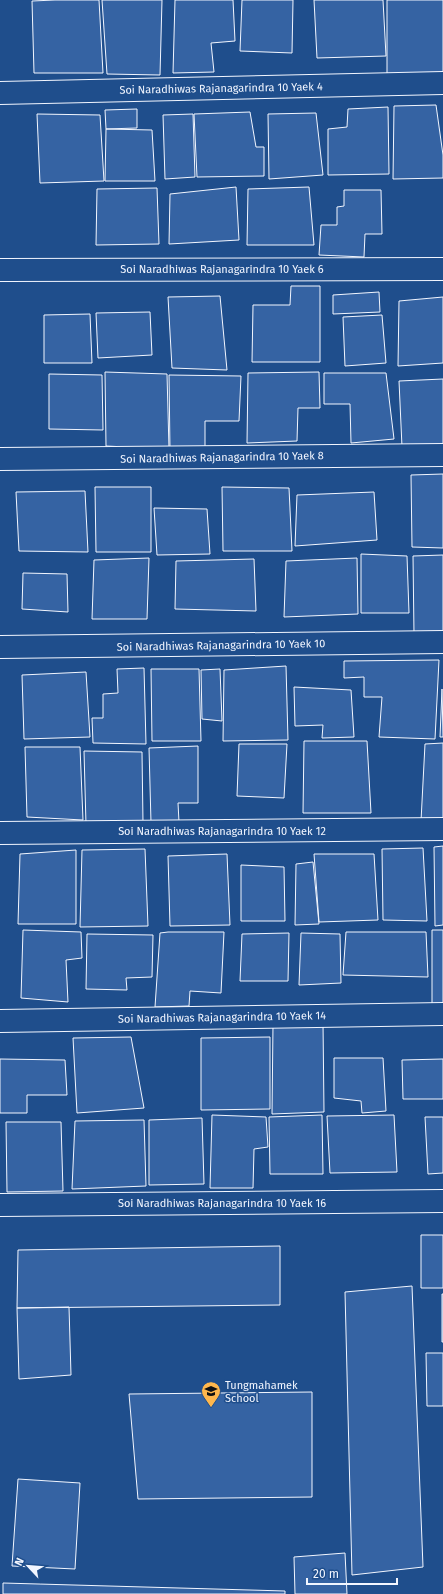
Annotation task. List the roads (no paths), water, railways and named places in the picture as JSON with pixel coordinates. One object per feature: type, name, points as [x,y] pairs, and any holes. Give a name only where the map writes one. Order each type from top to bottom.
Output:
[{"type":"street","name":"Soi Naradhiwas Rajanagarindra 10 Yaek 4","points":[[0,93],[443,83]]},
{"type":"street","name":"Soi Naradhiwas Rajanagarindra 10 Yaek 6","points":[[0,270],[443,268]]},
{"type":"street","name":"Soi Naradhiwas Rajanagarindra 10 Yaek 8","points":[[0,459],[443,454]]},
{"type":"street","name":"Soi Naradhiwas Rajanagarindra 10 Yaek 10","points":[[0,647],[443,642]]},
{"type":"street","name":"Soi Naradhiwas Rajanagarindra 10 Yaek 12","points":[[0,833],[443,829]]},
{"type":"street","name":"Soi Naradhiwas Rajanagarindra 10 Yaek 14","points":[[0,1021],[443,1014]]},
{"type":"street","name":"Soi Naradhiwas Rajanagarindra 10 Yaek 16","points":[[0,1205],[443,1202]]},
{"type":"place","name":"Tungmahamek School","points":[[211,1408]]}]
